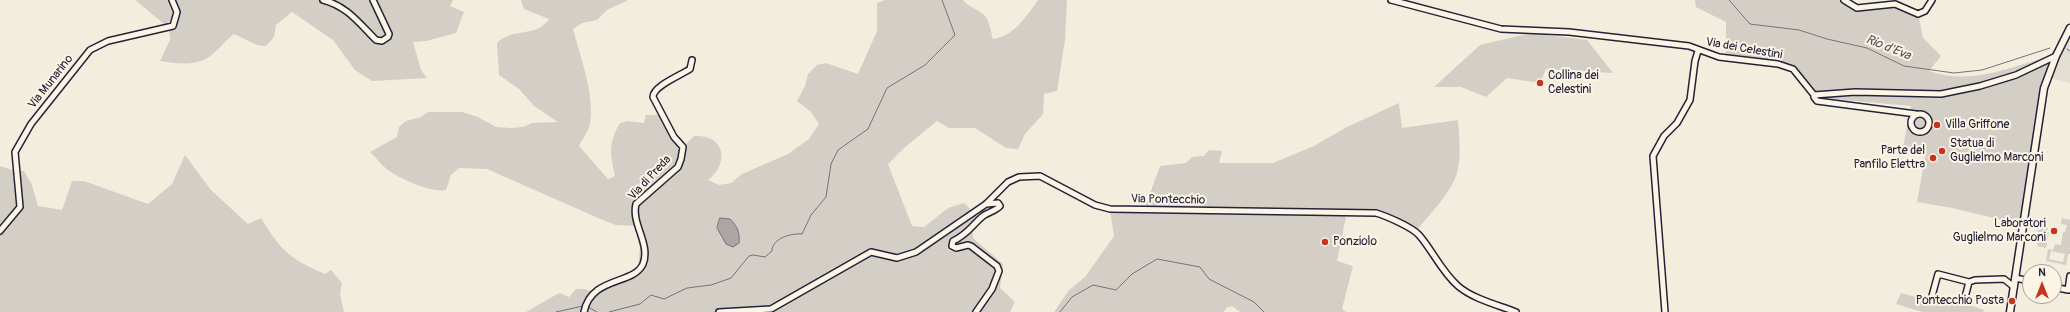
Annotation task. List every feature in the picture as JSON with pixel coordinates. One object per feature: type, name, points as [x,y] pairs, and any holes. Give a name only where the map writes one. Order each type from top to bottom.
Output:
[{"type":"main road","points":[[2010,312],[2044,88],[2056,56],[2070,28]]},
{"type":"street","name":"Via Munarino","points":[[0,231],[20,207],[15,152],[31,124],[71,72],[94,47],[108,41],[173,26],[177,12],[172,0]]},
{"type":"street","points":[[323,0],[335,3],[349,11],[376,40],[382,41],[388,37],[389,34],[373,0]]},
{"type":"street","name":"Via dei Celestini","points":[[1391,0],[1501,29],[1569,32],[1689,46],[1698,51],[1719,57],[1778,64],[1793,69],[1814,95]]},
{"type":"street","points":[[1844,0],[1857,8],[1895,4],[1918,14],[1926,11],[1932,0]]},
{"type":"street","points":[[1665,312],[1653,156],[1664,136],[1677,123],[1690,100],[1695,61],[1698,51]]},
{"type":"street","points":[[1907,113],[1912,128],[1916,132],[1922,132],[1927,129],[1930,124],[1928,118],[1923,114],[1817,101],[1814,95],[1855,92],[1941,94],[1980,86],[2016,75],[2056,56]]},
{"type":"street","name":"Via di Preda","points":[[585,308],[588,298],[595,291],[638,271],[643,264],[645,252],[635,219],[636,204],[678,167],[683,147],[674,137],[653,97],[653,93],[658,87],[690,69],[692,60]]},
{"type":"street","points":[[1911,122],[1916,114]]},
{"type":"street","name":"Via Pontecchio","points":[[986,204],[1008,182],[1019,177],[1040,176],[1095,205],[1110,209],[1376,212],[1418,234],[1446,274],[1459,287],[1516,312]]},
{"type":"street","points":[[719,312],[771,309],[871,252],[897,258],[916,252],[986,204],[998,203],[1000,206],[998,209],[983,216],[964,236],[953,242],[952,246],[956,248],[968,245],[971,246],[997,266],[999,271],[992,289],[976,312]]},
{"type":"street","points":[[1932,296],[1938,274],[1969,282],[1975,280],[2004,279],[2015,276],[2022,278]]},
{"type":"street","points":[[2062,289],[2068,290],[2070,276]]},
{"type":"street","points":[[2004,279],[2014,288]]},
{"type":"street","points":[[1964,301],[1969,282]]},
{"type":"shaded area","points":[[135,0],[453,0],[450,6],[464,12],[456,33],[426,41],[413,42],[421,70],[427,78],[372,81],[355,70],[333,40],[292,12],[276,25],[274,37],[266,46],[257,45],[234,34],[214,53],[202,61],[174,63],[160,61],[170,40],[169,28]]},
{"type":"shaded area","points":[[521,0],[628,0],[607,10],[597,20],[582,23],[573,29],[587,78],[591,105],[589,127],[579,146],[608,179],[615,176],[611,149],[613,137],[620,123],[628,121],[644,123],[646,115],[663,115],[677,135],[686,144],[694,136],[712,140],[718,145],[721,151],[719,166],[708,180],[719,185],[731,183],[742,174],[788,154],[809,139],[819,124],[810,111],[797,101],[805,86],[808,74],[817,65],[826,63],[858,74],[877,31],[877,3],[885,0],[963,0],[986,17],[993,39],[1008,34],[1014,30],[1038,0],[1067,0],[1065,40],[1057,91],[1044,94],[1043,114],[1025,134],[1018,149],[1006,148],[975,128],[949,128],[937,121],[904,148],[888,164],[912,226],[924,227],[948,208],[964,203],[981,220],[973,230],[973,238],[1003,264],[1000,288],[1015,302],[1010,312],[526,312],[559,293],[569,297],[576,289],[585,289],[593,293],[638,267],[640,248],[635,226],[616,225],[605,221],[487,169],[459,168],[451,175],[446,190],[424,187],[408,181],[388,170],[370,152],[397,137],[399,127],[406,121],[421,117],[428,112],[462,112],[478,117],[496,127],[511,128],[523,127],[532,123],[558,122],[534,106],[519,89],[499,75],[497,43],[510,35],[537,29],[549,19],[524,9]]},
{"type":"shaded area","points":[[1695,0],[1842,0],[1860,8],[1891,5],[1919,17],[1923,38],[1941,56],[1929,71],[1945,75],[1960,77],[1975,76],[2005,70],[2051,56],[2023,225],[1952,208],[1917,202],[1926,152],[1903,147],[1911,106],[1810,97],[1797,74],[1787,67],[1726,58],[1726,22],[1696,7]]},
{"type":"shaded area","points":[[2070,23],[2070,83],[2047,77],[2051,56]]},
{"type":"shaded area","points":[[1531,33],[1587,40],[1613,73],[1546,69],[1540,83],[1507,78],[1486,97],[1461,87],[1434,87],[1480,45]]},
{"type":"shaded area","points":[[1399,103],[1402,128],[1458,120],[1460,148],[1458,170],[1453,183],[1444,198],[1416,231],[1385,215],[1347,212],[1337,261],[1353,266],[1342,309],[1346,312],[1240,312],[1232,306],[1226,308],[1224,312],[1054,312],[1069,290],[1085,277],[1114,236],[1110,211],[1144,210],[1160,166],[1186,163],[1192,157],[1204,156],[1209,150],[1222,151],[1219,163],[1273,163],[1314,146],[1347,127]]},
{"type":"shaded area","points":[[185,155],[211,190],[248,224],[261,218],[275,239],[287,253],[303,264],[325,274],[331,270],[342,283],[340,294],[344,312],[0,312],[0,166],[12,170],[24,171],[32,185],[38,206],[62,210],[72,181],[84,181],[148,204],[172,184]]},
{"type":"shaded area","points":[[720,218],[730,219],[738,230],[739,243],[733,247],[726,244],[717,228]]},
{"type":"shaded area","points":[[2062,218],[2070,220],[2070,254],[2068,254],[2066,265],[2046,261],[2048,249],[2053,250],[2055,244],[2061,245],[2063,232],[2065,232],[2067,225],[2061,224]],"holes":[[[2051,251],[2065,254],[2063,262],[2049,259]]]},
{"type":"shaded area","points":[[2048,227],[2047,232],[2049,232],[2046,248],[2037,246],[2039,232],[2036,231]]},
{"type":"shaded area","points":[[1901,293],[1944,305],[1954,300],[1984,310],[1983,312],[1922,312],[1896,304]]},
{"type":"waterway","points":[[609,312],[640,304],[651,295],[664,299],[687,288],[711,285],[731,278],[749,256],[753,255],[765,257],[772,251],[775,243],[783,237],[793,234],[802,234],[811,215],[826,197],[831,164],[838,150],[868,129],[887,88],[925,65],[955,35],[942,0]]},
{"type":"waterway","name":"Rio d'Eva","points":[[1729,0],[1750,24],[1799,30],[1827,39],[1867,48],[1904,66],[1954,73],[1982,70],[2050,48]]},
{"type":"waterway","points":[[1060,312],[1072,297],[1093,285],[1116,290],[1132,274],[1157,259],[1200,267],[1209,279],[1254,302],[1264,312]]},
{"type":"waterway","points":[[556,312],[583,306]]},
{"type":"waterway","points":[[588,307],[597,312]]},
{"type":"place","name":"Collina dei Celestini","points":[[1540,83]]},
{"type":"place","name":"Villa Griffone","points":[[1937,125]]},
{"type":"place","name":"Statua di Guglielmo Marconi","points":[[1942,151]]},
{"type":"place","name":"Parte del Panfilo Elettra","points":[[1933,158]]},
{"type":"place","name":"Laboratori Guglielmo Marconi","points":[[2054,231]]},
{"type":"place","name":"Ponziolo","points":[[1325,242]]},
{"type":"place","name":"Pontecchio Posta","points":[[2012,301]]}]
